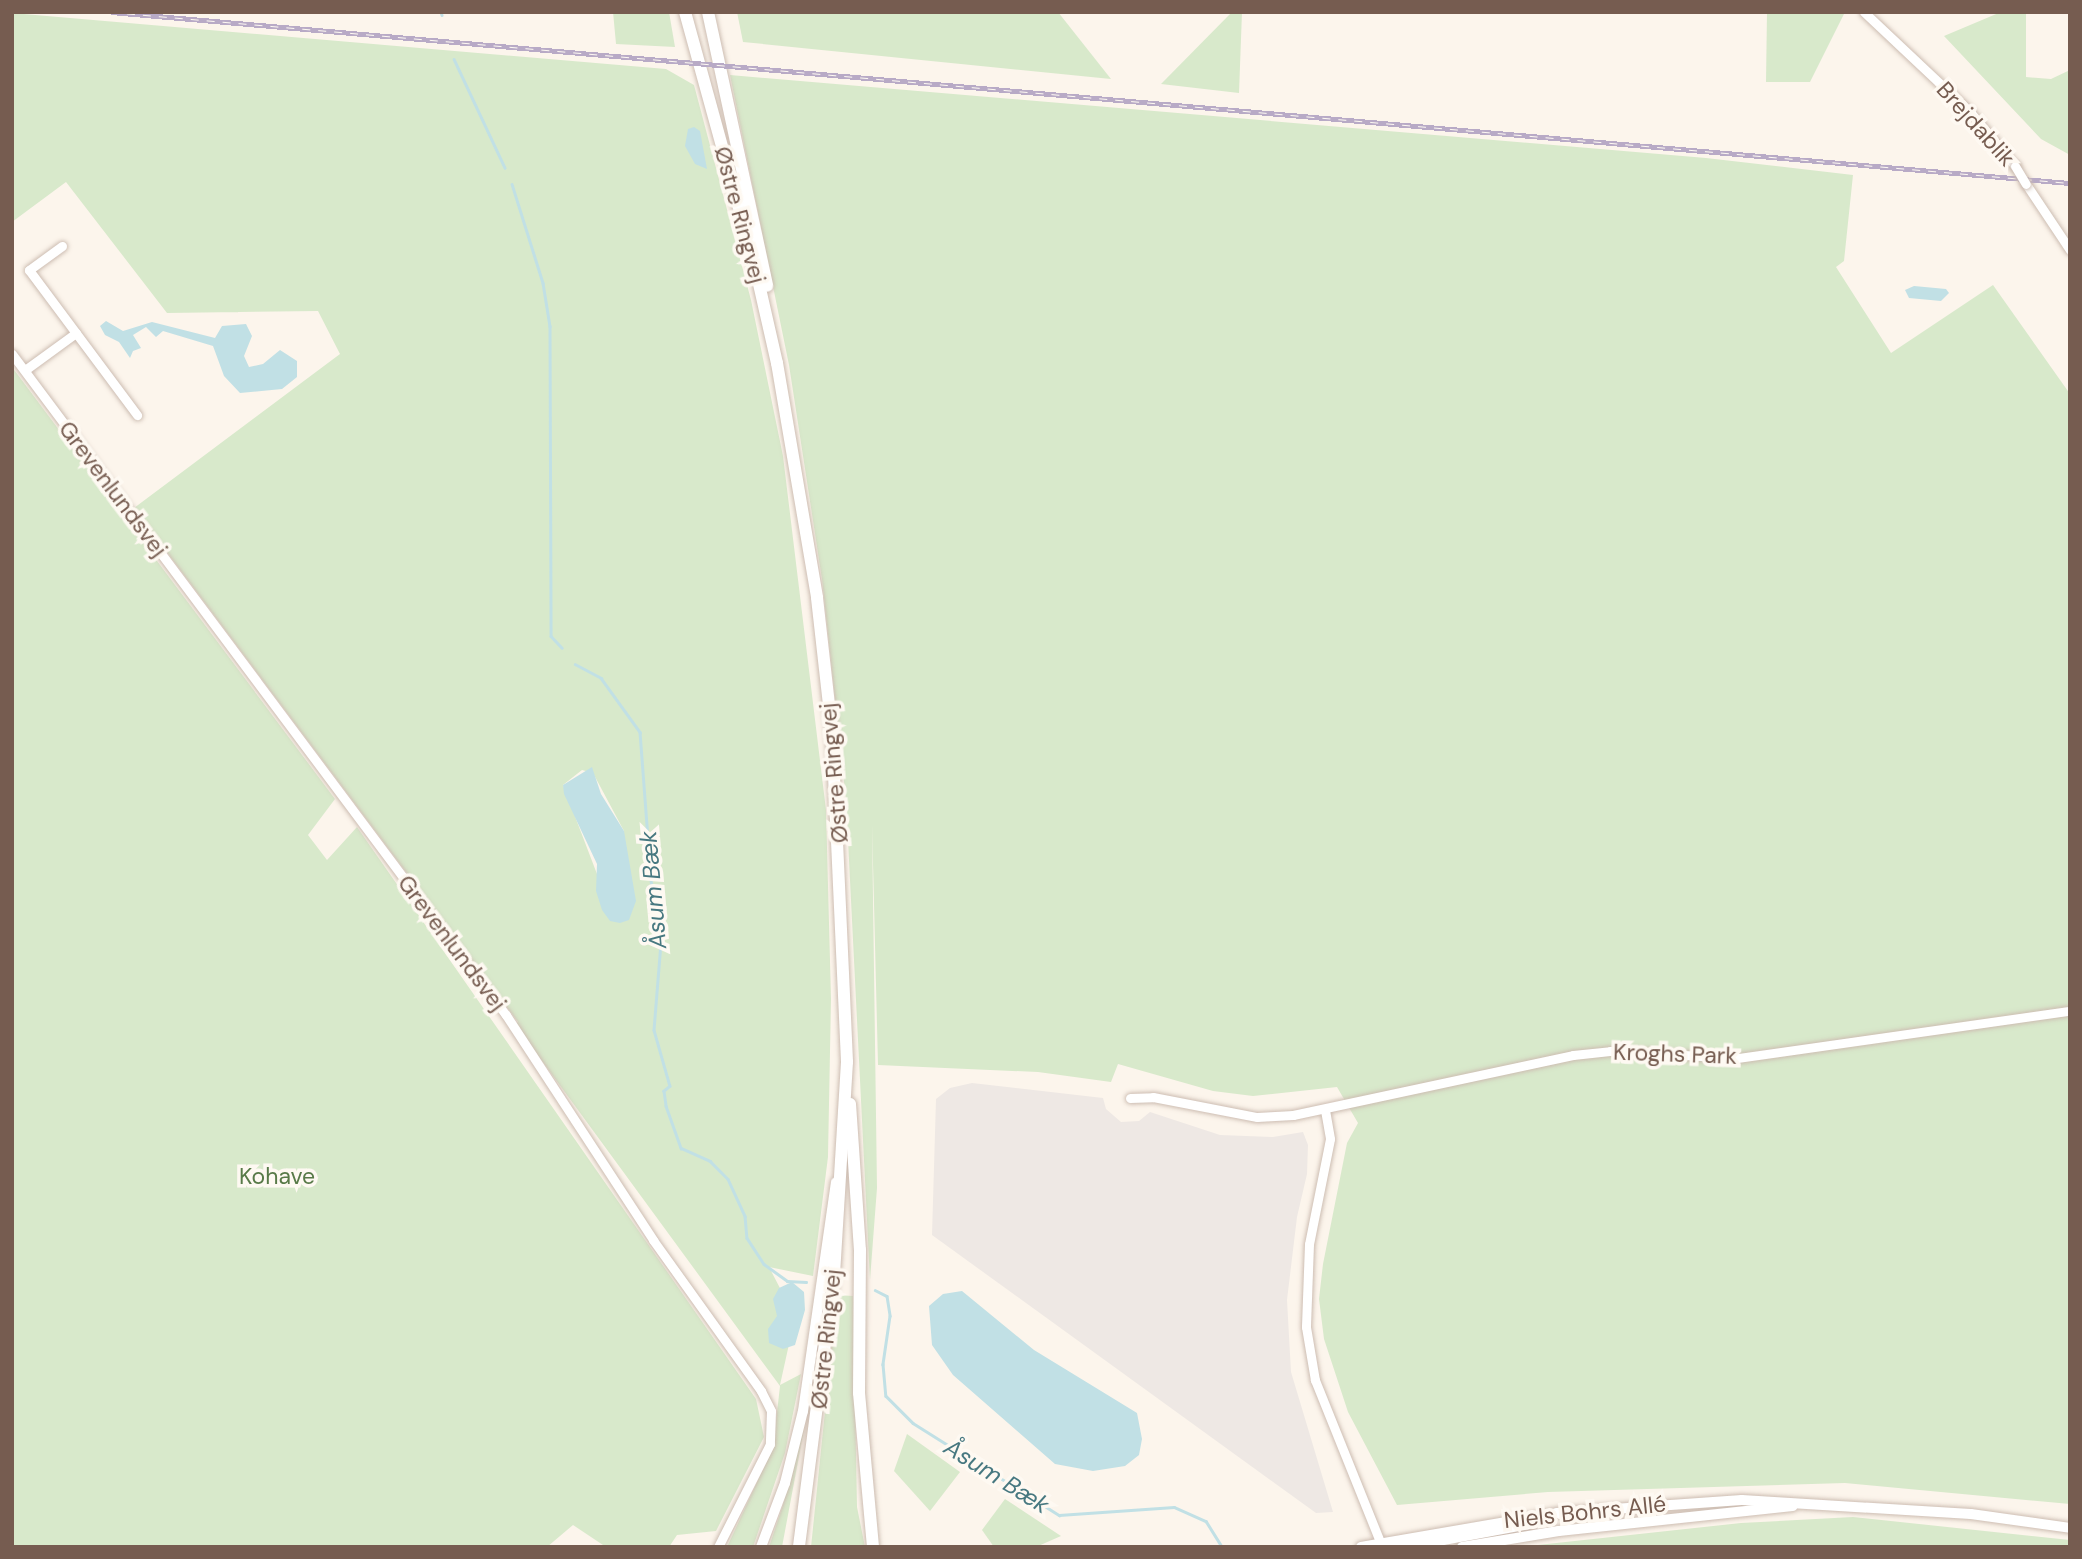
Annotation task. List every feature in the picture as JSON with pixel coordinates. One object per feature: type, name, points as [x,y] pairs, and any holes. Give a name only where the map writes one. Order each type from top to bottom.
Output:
[{"type":"main road","name":"Østre Ringvej","points":[[685,12],[754,262],[776,363],[817,598],[832,731],[846,1062],[822,1390],[799,1547]]},
{"type":"main road","points":[[708,12],[745,170],[776,363]]},
{"type":"main road","points":[[846,1062],[857,1185],[861,1419],[873,1547]]},
{"type":"street","name":"Brejdablik","points":[[1864,12],[1971,113],[2015,166],[2070,250]]},
{"type":"street","points":[[62,246],[29,270],[137,415]]},
{"type":"street","points":[[25,370],[76,333]]},
{"type":"street","name":"Grevenlundsvej","points":[[12,354],[506,1015],[653,1240],[761,1391],[771,1411],[770,1444],[718,1547]]},
{"type":"street","name":"Kroghs Park","points":[[1130,1098],[1153,1097],[1257,1117],[1325,1110],[1573,1055],[1610,1052],[1738,1058],[2070,1011]]},
{"type":"street","points":[[1325,1110],[1330,1139],[1309,1244],[1306,1327],[1315,1380],[1381,1545]]},
{"type":"street","points":[[761,1547],[785,1483],[803,1411],[830,1204],[840,1165]]},
{"type":"street","name":"Niels Bohrs Allé","points":[[1361,1547],[1499,1521],[1628,1507],[1742,1500],[1971,1514],[2070,1528]]},
{"type":"street","name":"Niels Bohrs Allé","points":[[1462,1547],[1559,1531],[1810,1503]]},
{"type":"street","points":[[1406,1547],[1614,1514],[1628,1507]]},
{"type":"shaded area","points":[[972,1083],[1103,1098],[1106,1109],[1121,1122],[1139,1121],[1150,1112],[1220,1135],[1273,1137],[1303,1132],[1308,1145],[1307,1174],[1297,1217],[1287,1300],[1291,1372],[1333,1512],[1316,1513],[932,1235],[936,1099],[950,1088]]},
{"type":"green space","points":[[613,12],[669,12],[675,47],[616,44]]},
{"type":"green space","points":[[737,12],[1058,12],[1111,79],[743,42]]},
{"type":"green space","points":[[1232,12],[1242,12],[1239,93],[1161,84]]},
{"type":"green space","points":[[1767,12],[1845,12],[1810,82],[1766,82]]},
{"type":"green space","points":[[2001,12],[2026,12],[2026,77],[2051,79],[2070,70],[2070,155],[2041,139],[1944,36]]},
{"type":"green space","points":[[12,13],[666,69],[694,85],[751,300],[783,456],[826,810],[831,999],[828,1157],[813,1276],[769,1267],[795,1317],[780,1385],[801,1374],[785,1453],[753,1547],[727,1547],[773,1448],[780,1386],[515,1024],[518,1022],[134,508],[340,354],[318,311],[167,313],[66,182],[12,222]],"holes":[[[582,770],[593,773],[624,831],[597,874],[563,785]]]},
{"type":"green space","points":[[730,75],[1706,158],[1853,175],[1844,261],[1836,267],[1891,353],[1993,285],[2070,394],[2070,1504],[1845,1483],[1548,1492],[1397,1505],[1348,1412],[1324,1339],[1319,1299],[1323,1264],[1347,1143],[1358,1123],[1337,1087],[1253,1096],[1213,1091],[1118,1064],[1111,1082],[1038,1072],[878,1065],[872,824],[877,1188],[870,1280],[846,800],[822,579],[789,365]]},
{"type":"green space","name":"Kohave","points":[[12,367],[335,799],[308,835],[327,860],[357,827],[756,1399],[764,1437],[716,1531],[677,1535],[669,1547],[606,1547],[573,1525],[547,1547],[12,1547]]},
{"type":"green space","points":[[837,1295],[853,1296],[857,1507],[865,1547],[811,1547]]},
{"type":"green space","points":[[805,1424],[782,1547],[769,1547],[783,1505]]},
{"type":"green space","points":[[907,1434],[960,1472],[930,1511],[894,1471]]},
{"type":"green space","points":[[1005,1499],[1061,1536],[1036,1547],[994,1547],[982,1530]]},
{"type":"green space","points":[[1853,1517],[2070,1540],[2070,1547],[1520,1547],[1741,1523]]},
{"type":"water","points":[[694,127],[700,131],[707,169],[695,164],[685,146],[688,129]]},
{"type":"water","points":[[1914,286],[1946,289],[1949,293],[1941,301],[1909,298],[1905,290]]},
{"type":"water","points":[[106,321],[123,331],[152,322],[215,338],[222,326],[246,324],[252,336],[244,356],[249,367],[263,364],[280,350],[297,361],[297,377],[282,389],[240,393],[224,376],[213,346],[163,331],[156,337],[146,327],[133,335],[141,348],[133,351],[130,358],[119,342],[105,335],[100,326]]},
{"type":"water","points":[[592,767],[601,794],[624,831],[636,901],[629,920],[620,923],[610,921],[602,910],[596,891],[597,864],[564,794],[563,785]]},
{"type":"water","points":[[792,1282],[804,1292],[805,1310],[795,1345],[783,1349],[769,1343],[768,1329],[777,1316],[773,1299],[779,1288]]},
{"type":"water","points":[[962,1291],[1034,1350],[1137,1413],[1142,1439],[1139,1455],[1125,1466],[1093,1471],[1055,1464],[953,1375],[932,1345],[929,1306],[943,1294]]},
{"type":"waterway","name":"Åsum Bæk","points":[[454,59],[505,168]]},
{"type":"waterway","name":"Åsum Bæk","points":[[512,184],[543,283],[550,326],[551,636],[562,648]]},
{"type":"waterway","name":"Åsum Bæk","points":[[575,664],[601,678],[640,732],[651,880],[661,943],[654,1030],[670,1086],[664,1091],[666,1106],[681,1148],[710,1161],[728,1179],[745,1216],[747,1238],[764,1264],[787,1281],[806,1282]]},
{"type":"waterway","name":"Åsum Bæk","points":[[875,1290],[887,1296],[890,1316],[883,1364],[886,1396],[913,1423],[1059,1515],[1174,1507],[1206,1521],[1222,1547]]},
{"type":"railway","points":[[111,12],[2070,183]]}]
